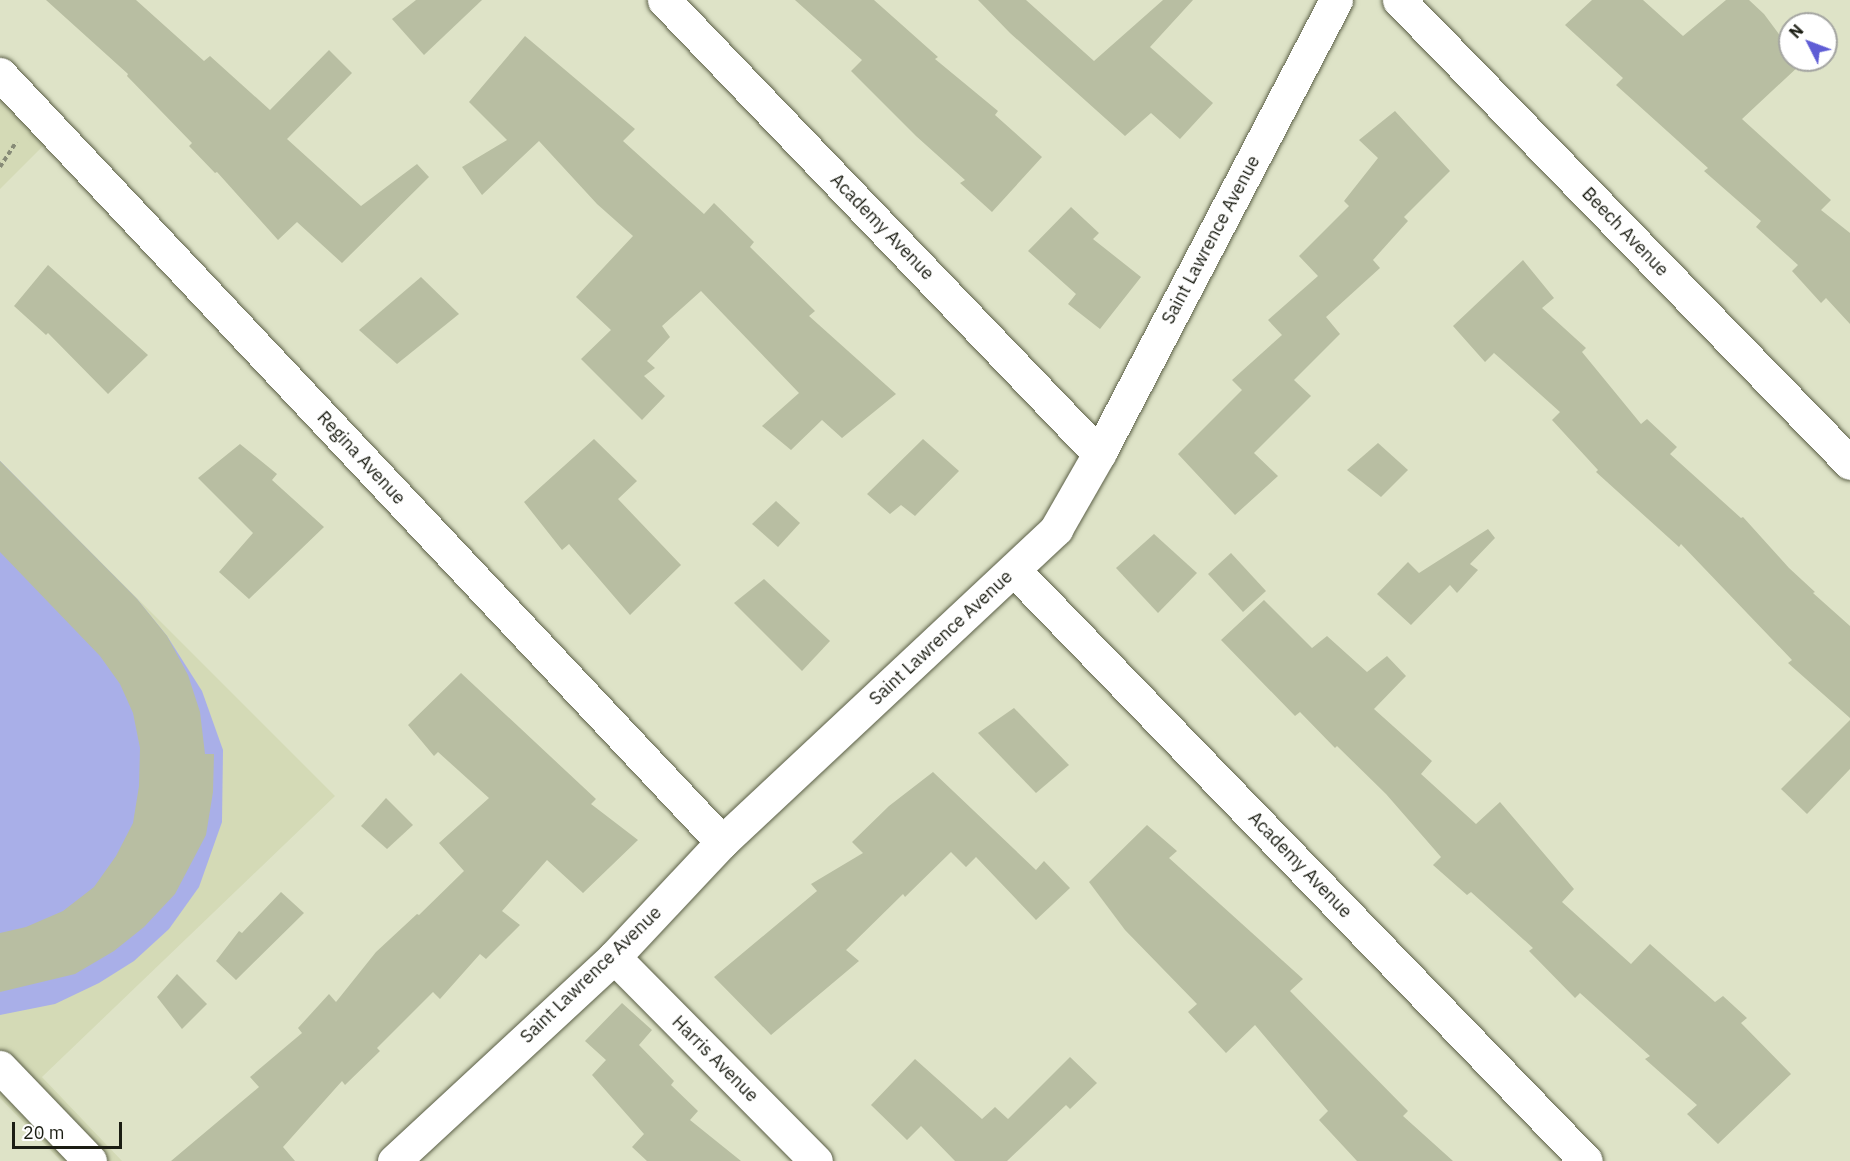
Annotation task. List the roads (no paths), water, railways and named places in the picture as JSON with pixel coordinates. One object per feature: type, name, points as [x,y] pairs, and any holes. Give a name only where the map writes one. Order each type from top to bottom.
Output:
[{"type":"street","name":"Academy Avenue","points":[[664,0],[1100,454]]},
{"type":"street","name":"Saint Lawrence Avenue","points":[[394,1161],[614,957],[722,842],[1056,529],[1100,454],[1336,0]]},
{"type":"street","name":"Beech Avenue","points":[[1399,0],[1850,464]]},
{"type":"street","name":"Regina Avenue","points":[[0,74],[722,842]]},
{"type":"street","name":"Academy Avenue","points":[[1014,570],[1586,1161]]},
{"type":"street","name":"Harris Avenue","points":[[614,957],[816,1161]]},
{"type":"street","points":[[0,1067],[90,1161]]}]
